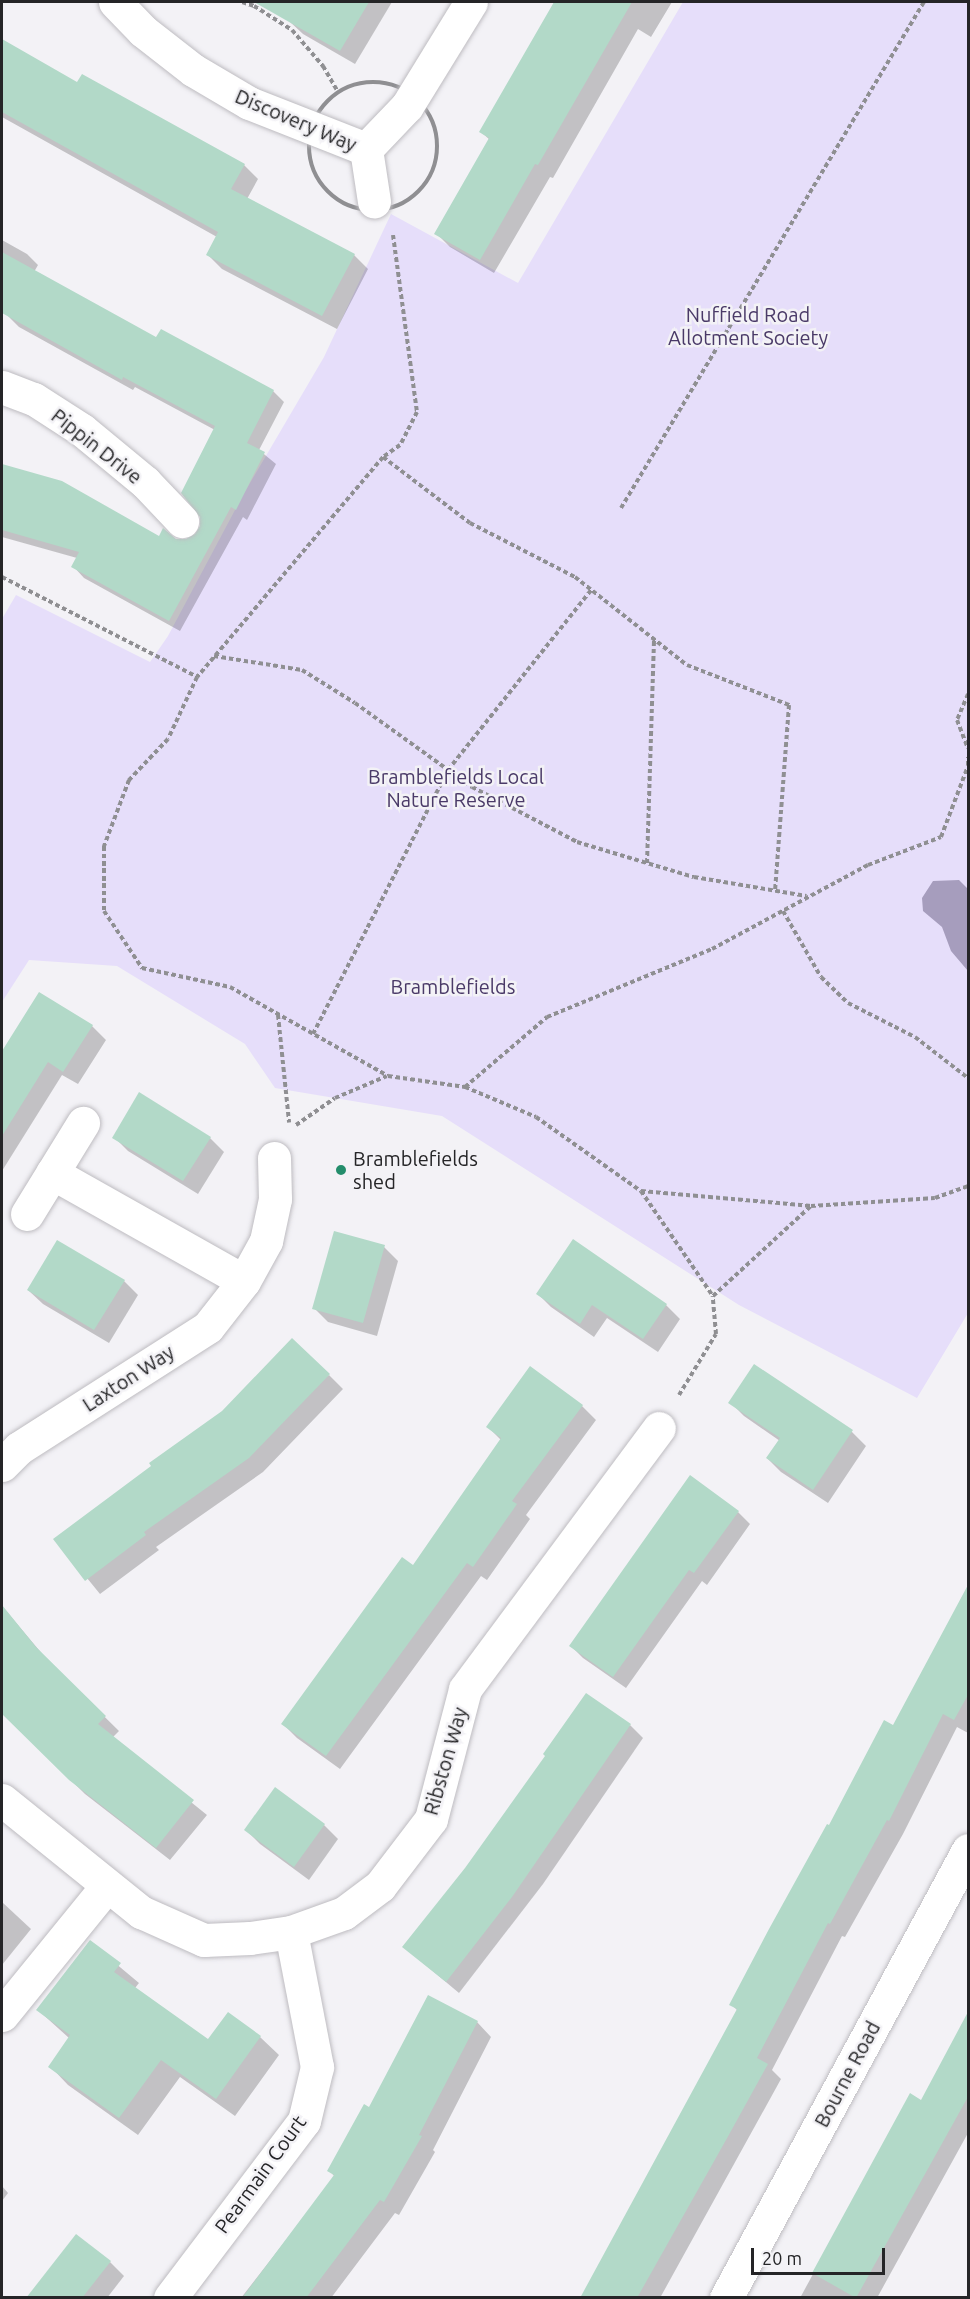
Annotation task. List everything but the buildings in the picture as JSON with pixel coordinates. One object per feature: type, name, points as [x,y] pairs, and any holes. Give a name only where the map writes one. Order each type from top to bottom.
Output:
[{"type":"street","name":"Discovery Way","points":[[115,2],[143,31],[193,70],[249,103],[366,149]]},
{"type":"street","name":"Discovery Way","points":[[366,149],[407,106],[471,2]]},
{"type":"street","name":"Discovery Way","points":[[366,149],[384,214]]},
{"type":"street","name":"Pippin Drive","points":[[2,387],[34,399],[82,430],[145,483],[182,522]]},
{"type":"street","points":[[27,1215],[82,1123]]},
{"type":"street","name":"Laxton Way","points":[[2,1465],[19,1448],[208,1327],[244,1281],[266,1241],[275,1199],[274,1158]]},
{"type":"street","points":[[52,1173],[244,1281]]},
{"type":"street","name":"Ribston Way","points":[[2,1800],[141,1912],[204,1940],[250,1938],[291,1932],[344,1913],[380,1886],[431,1819],[465,1689],[659,1428]]},
{"type":"street","name":"Bourne Road","points":[[726,2298],[969,1850]]},
{"type":"street","points":[[2,2015],[107,1886]]},
{"type":"street","name":"Pearmain Court","points":[[170,2298],[304,2121],[317,2067],[291,1932]]},
{"type":"path","points":[[242,2],[254,6],[291,30],[322,66],[338,92]]},
{"type":"path","points":[[621,508],[924,2]]},
{"type":"path","points":[[384,214],[417,412],[400,445],[383,457],[197,677],[168,739],[129,780],[104,846],[104,911],[142,968],[230,987],[388,1076],[465,1087],[536,1117],[641,1191],[713,1296],[716,1334],[659,1428]]},
{"type":"path","points":[[383,457],[470,523],[575,577],[687,665],[789,705],[775,891]]},
{"type":"path","points":[[2,577],[197,677]]},
{"type":"path","points":[[313,1034],[448,770],[591,590]]},
{"type":"path","points":[[647,862],[654,639]]},
{"type":"path","points":[[214,656],[302,670],[355,703],[472,787],[577,842],[694,878],[806,896]]},
{"type":"path","points":[[969,694],[960,709],[957,720],[969,748]]},
{"type":"path","points":[[465,1087],[548,1017],[712,949],[806,896],[868,865],[941,837],[969,757]]},
{"type":"path","points":[[783,911],[821,977],[848,1003],[915,1037],[969,1078]]},
{"type":"path","points":[[278,1015],[290,1129],[335,1098],[388,1076]]},
{"type":"path","points":[[641,1191],[811,1206],[935,1198],[969,1186]]},
{"type":"path","points":[[713,1296],[811,1206]]},
{"type":"green space","name":"Bramblefields Local Nature Reserve","points":[[683,2],[968,2],[968,1313],[917,1398],[739,1305],[442,1116],[275,1088],[245,1044],[117,966],[29,960],[2,1002],[2,619],[16,595],[150,662],[168,636],[243,495],[324,357],[391,214],[518,283]]},
{"type":"shaded area","points":[[959,880],[968,889],[968,971],[951,951],[942,927],[923,911],[922,898],[933,881]]},
{"type":"place","name":"Bramblefields shed","points":[[341,1170]]},
{"type":"park label","name":"Nuffield Road Allotment Society","points":[[748,326]]},
{"type":"park label","name":"Bramblefields","points":[[453,986]]}]
